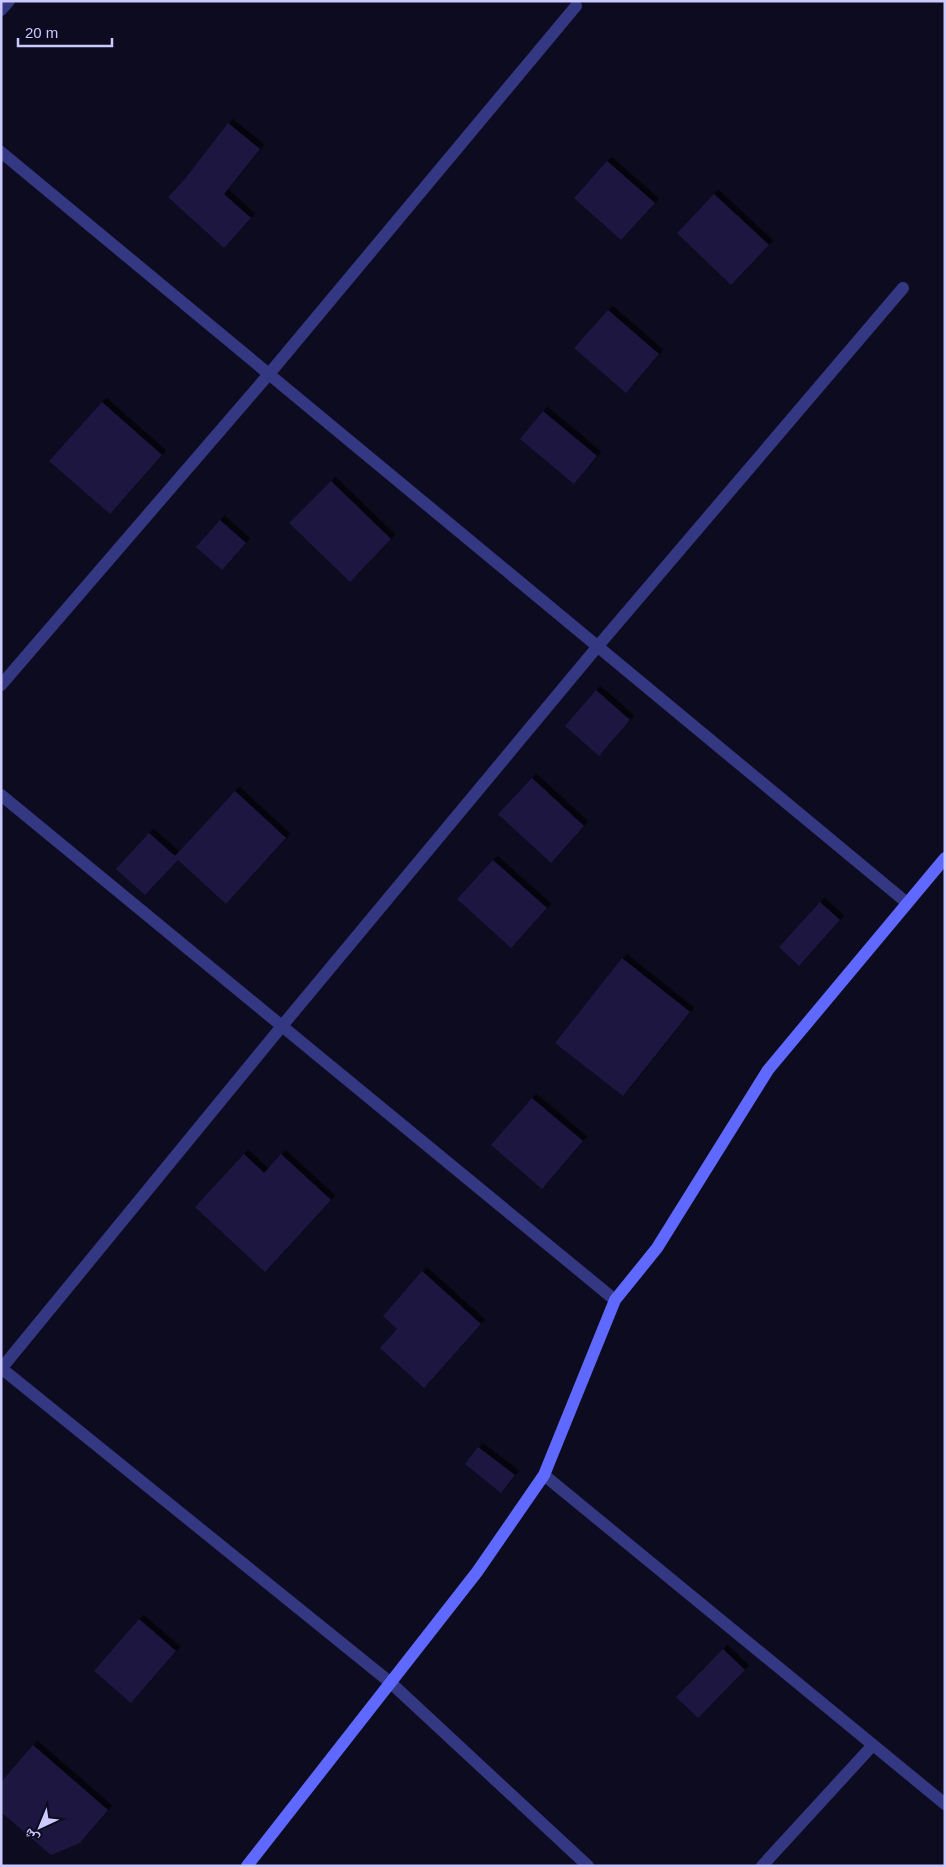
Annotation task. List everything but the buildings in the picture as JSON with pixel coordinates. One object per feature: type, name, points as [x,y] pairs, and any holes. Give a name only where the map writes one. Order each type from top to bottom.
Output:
[{"type":"street","points":[[1,10],[8,1]]},
{"type":"street","points":[[1,685],[269,374],[576,6]]},
{"type":"street","points":[[1,152],[906,902]]},
{"type":"street","points":[[588,1866],[391,1683],[1,1368],[598,646],[903,288]]},
{"type":"street","points":[[1,795],[615,1300]]},
{"type":"street","points":[[247,1866],[477,1572],[544,1475],[615,1300],[657,1248],[768,1070],[906,902],[945,858]]},
{"type":"street","points":[[544,1475],[945,1804]]},
{"type":"street","points":[[762,1866],[872,1746]]}]
